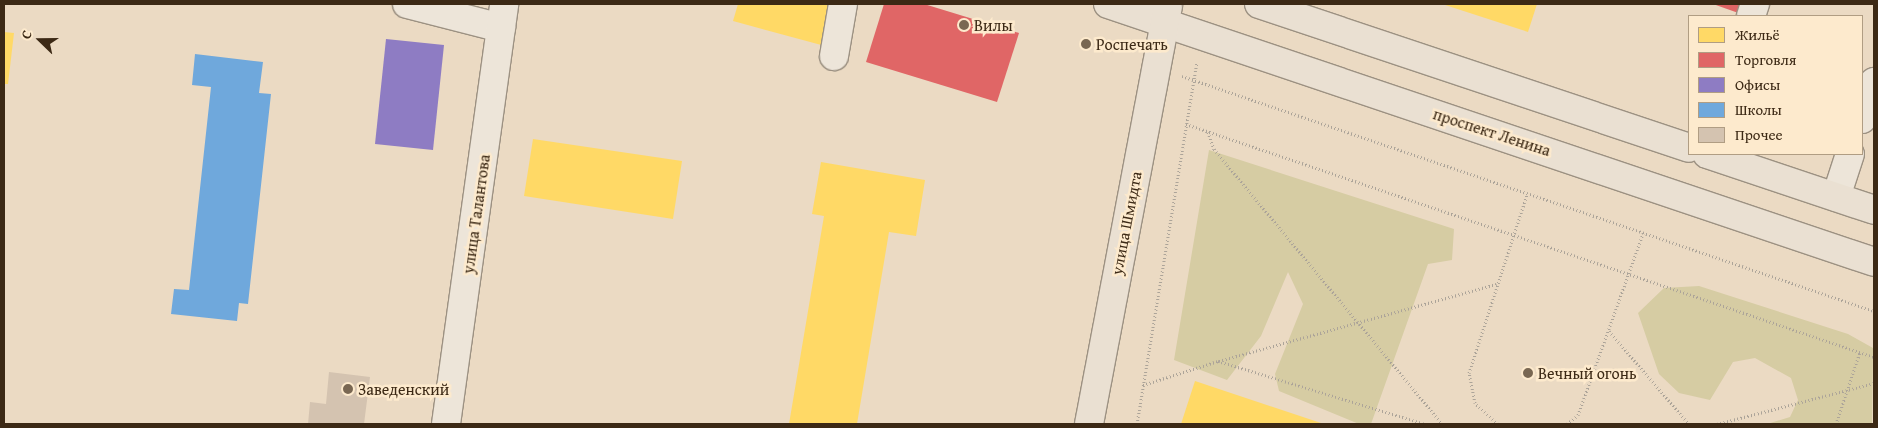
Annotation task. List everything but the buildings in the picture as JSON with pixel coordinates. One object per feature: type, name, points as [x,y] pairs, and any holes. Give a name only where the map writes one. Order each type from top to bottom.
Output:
[{"type":"main road","name":"проспект Ленина","points":[[1108,4],[1166,13],[1874,262]]},
{"type":"main road","points":[[1259,4],[1688,148]]},
{"type":"main road","name":"улица Шмидта","points":[[1089,424],[1166,13]]},
{"type":"main road","points":[[1710,155],[1874,210]]},
{"type":"street","points":[[407,4],[503,16]]},
{"type":"street","points":[[834,56],[843,4]]},
{"type":"street","name":"улица Талантова","points":[[446,424],[503,16]]},
{"type":"street","points":[[1863,116],[1874,82]]},
{"type":"street","points":[[1836,197],[1850,155]]},
{"type":"path","points":[[1155,68],[1874,311]]},
{"type":"path","points":[[1136,424],[1194,80]]},
{"type":"path","points":[[1186,124],[1874,357]]},
{"type":"path","points":[[1208,132],[1214,149],[1442,424]]},
{"type":"path","points":[[1498,424],[1475,403],[1469,373],[1527,194]]},
{"type":"path","points":[[1567,424],[1578,415],[1643,233]]},
{"type":"path","points":[[1143,385],[1356,320],[1497,284]]},
{"type":"path","points":[[1608,330],[1688,424]]},
{"type":"path","points":[[1836,424],[1860,352]]},
{"type":"path","points":[[1218,361],[1426,424]]},
{"type":"path","points":[[1717,424],[1874,383]]},
{"type":"shaded area","points":[[1209,150],[1454,229],[1452,260],[1428,264],[1371,424],[1359,424],[1279,391],[1275,374],[1303,304],[1288,272],[1261,336],[1227,380],[1174,360]]},
{"type":"shaded area","points":[[1699,286],[1848,334],[1873,348],[1872,424],[1767,424],[1790,417],[1798,400],[1791,378],[1755,358],[1733,362],[1710,400],[1679,393],[1659,374],[1638,313],[1664,288]]},
{"type":"place","name":"Вилы","points":[[964,25]]},
{"type":"place","name":"Роспечать","points":[[1086,44]]},
{"type":"place","name":"Вечный огонь","points":[[1528,373]]},
{"type":"place","name":"Заведенский","points":[[348,389]]}]
